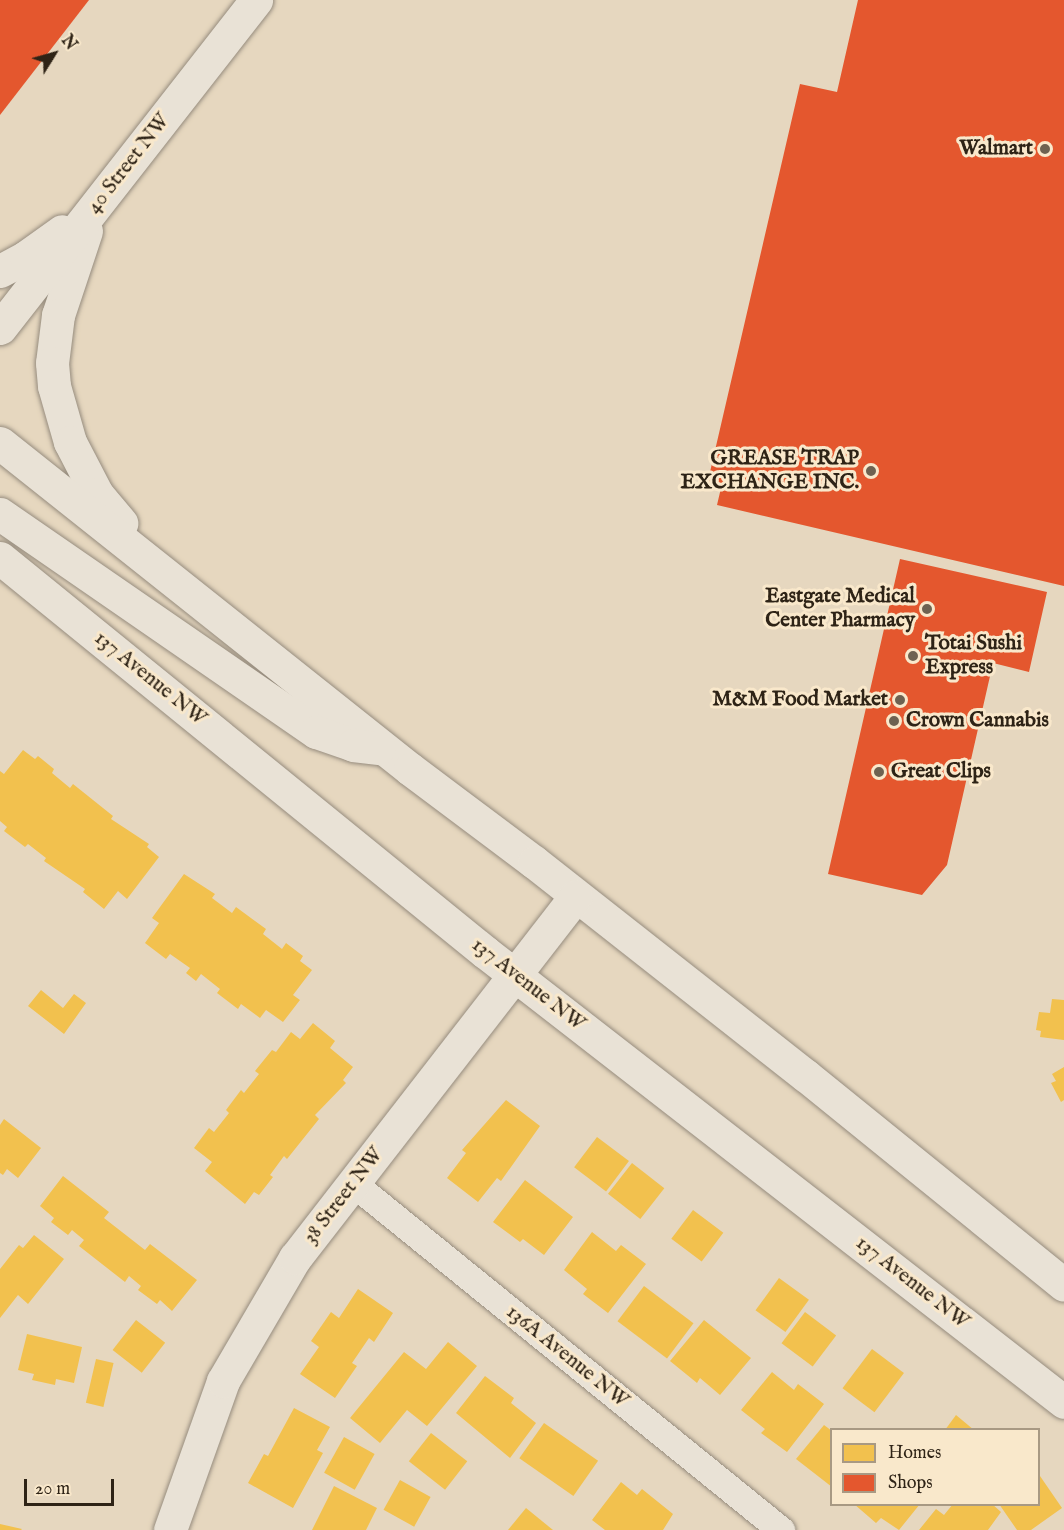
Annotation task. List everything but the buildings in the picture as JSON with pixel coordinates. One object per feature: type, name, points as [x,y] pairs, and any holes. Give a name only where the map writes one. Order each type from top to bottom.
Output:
[{"type":"main road","name":"40 Street NW","points":[[0,328],[256,0]]},
{"type":"main road","points":[[0,271],[26,257],[93,209]]},
{"type":"main road","points":[[93,209],[58,315],[51,363],[54,386],[70,442],[97,494],[156,566]]},
{"type":"main road","points":[[0,443],[384,748],[805,1075],[1064,1285]]},
{"type":"main road","points":[[0,514],[316,732],[353,745],[384,748]]},
{"type":"main road","name":"137 Avenue NW","points":[[0,558],[516,975],[1064,1402]]},
{"type":"main road","points":[[0,581],[48,596]]},
{"type":"main road","name":"38 Street NW","points":[[174,1528],[223,1381],[295,1258],[576,896]]},
{"type":"street","name":"136A Avenue NW","points":[[354,1184],[781,1530]]},
{"type":"place","name":"Walmart","points":[[1045,149]]},
{"type":"place","name":"GREASE TRAP EXCHANGE INC.","points":[[871,471]]},
{"type":"place","name":"Eastgate Medical Center Pharmacy","points":[[927,609]]},
{"type":"place","name":"Totai Sushi Express","points":[[913,656]]},
{"type":"place","name":"M&M Food Market","points":[[900,700]]},
{"type":"place","name":"Crown Cannabis","points":[[894,721]]},
{"type":"place","name":"Great Clips","points":[[879,772]]}]
